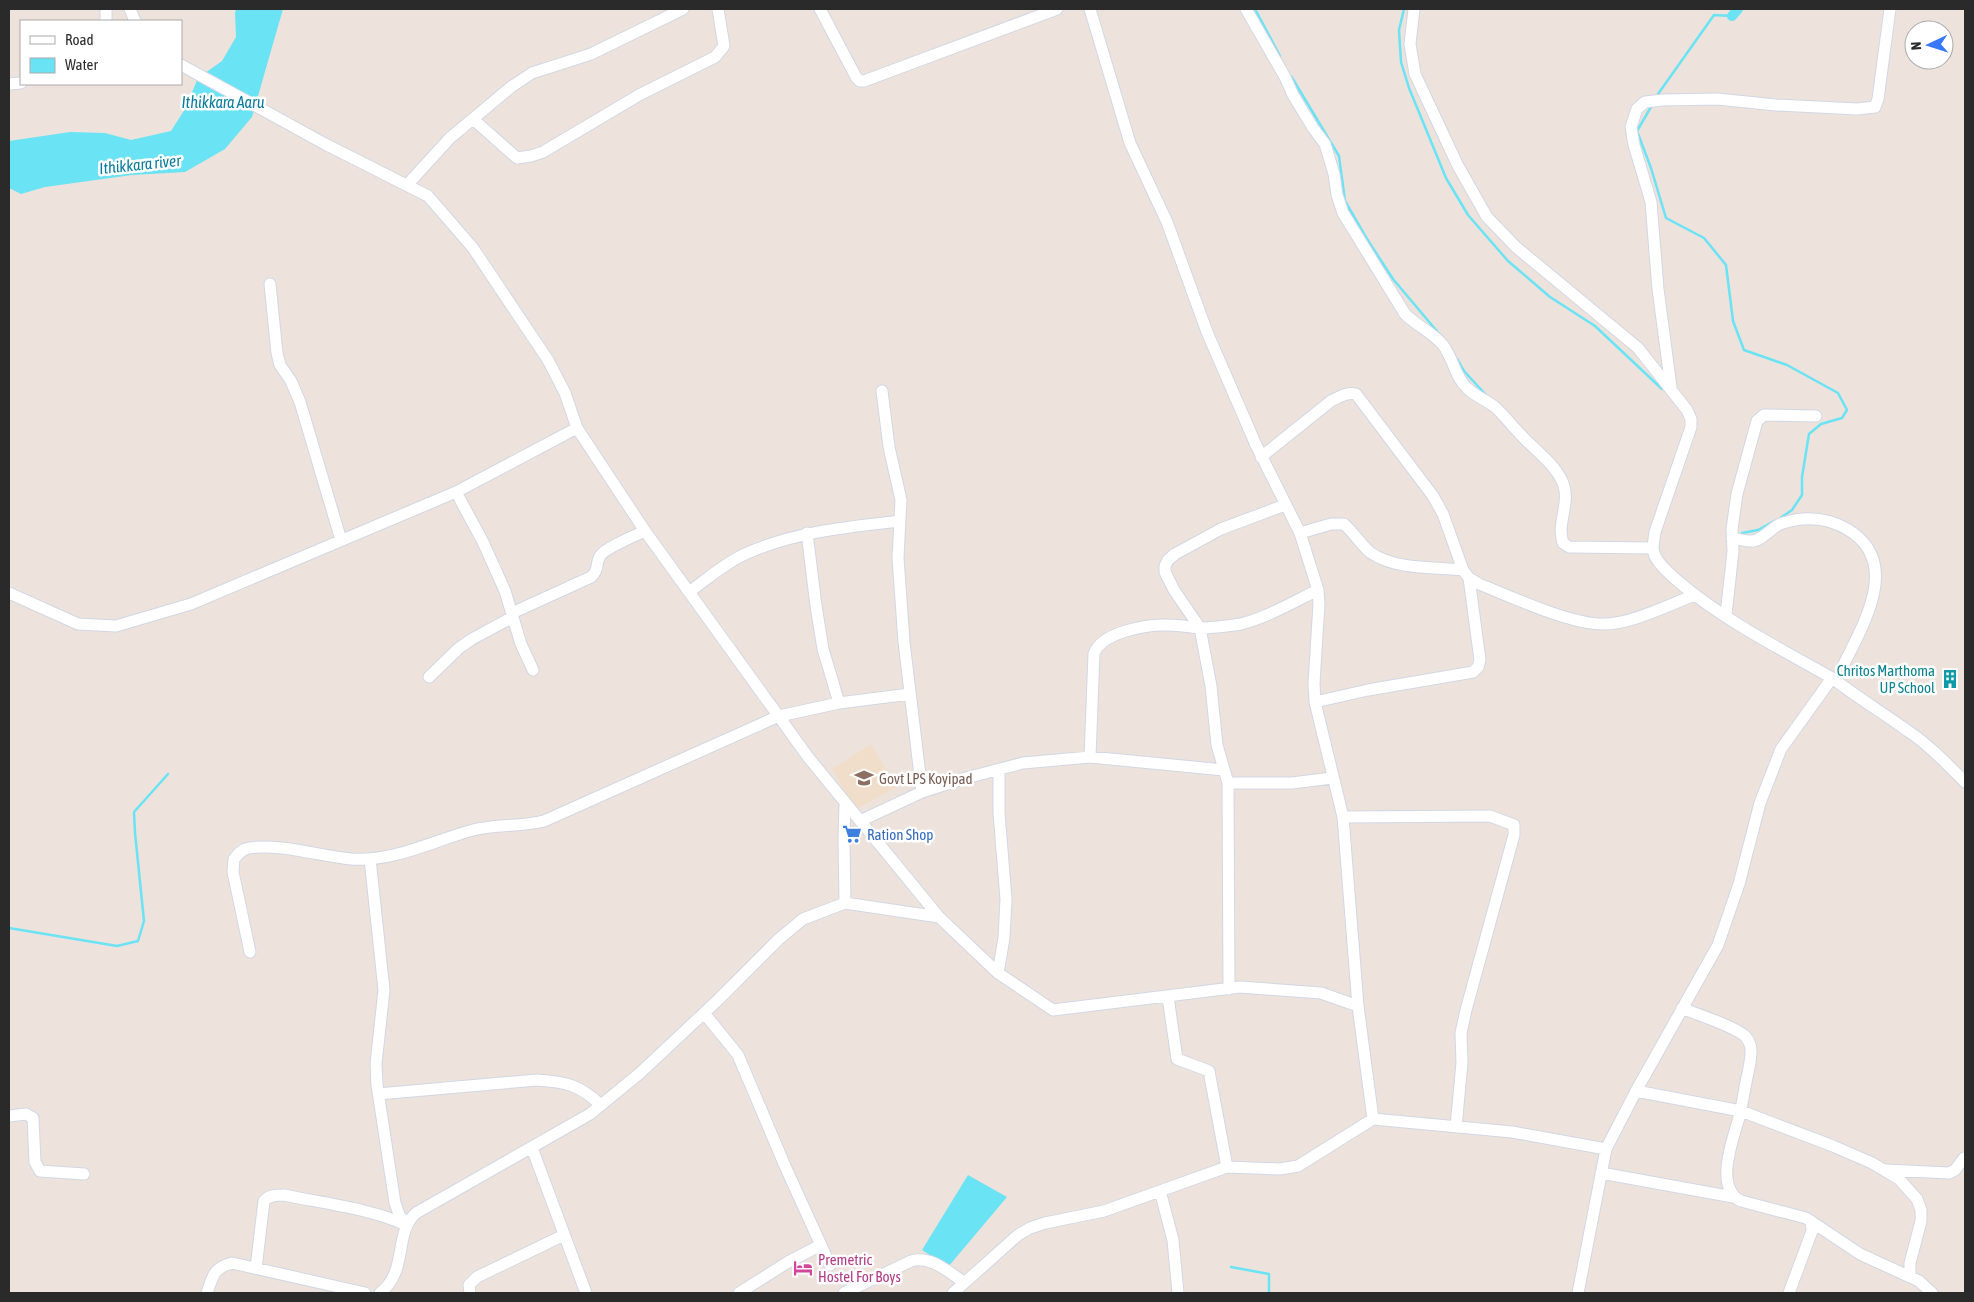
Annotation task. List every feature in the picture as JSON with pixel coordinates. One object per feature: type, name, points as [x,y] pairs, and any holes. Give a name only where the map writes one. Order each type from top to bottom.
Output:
[{"type":"street","points":[[407,185],[450,138],[532,73],[591,54],[683,9]]},
{"type":"street","points":[[473,119],[517,158],[543,152],[639,95],[715,57],[724,46],[718,9]]},
{"type":"street","points":[[820,9],[856,77],[860,81],[864,81],[1058,9]]},
{"type":"street","points":[[1090,9],[1130,143],[1167,222],[1207,332],[1261,457],[1300,533],[1318,590],[1319,604],[1314,683],[1315,702],[1343,817],[1358,1006],[1373,1119]]},
{"type":"street","points":[[1246,9],[1285,77],[1293,95],[1325,144],[1343,213],[1405,314],[1414,323],[1431,333],[1441,343],[1449,353],[1462,384],[1495,407],[1556,471],[1564,484],[1566,498],[1561,534],[1563,543],[1569,547],[1653,548]]},
{"type":"street","points":[[1414,9],[1410,44],[1415,74],[1458,166],[1487,217],[1516,247],[1638,348],[1687,410],[1691,419],[1691,427],[1655,532],[1653,548],[1656,559],[1695,595],[1832,678],[1860,700],[1910,732],[1965,782]]},
{"type":"street","points":[[1671,389],[1658,289],[1651,202],[1634,145],[1631,127],[1637,109],[1645,102],[1716,99],[1857,109],[1875,106],[1878,99],[1890,9]]},
{"type":"street","points":[[182,66],[325,144],[428,196],[474,248],[548,360],[565,393],[577,428],[644,531],[808,757],[939,918],[998,973],[1053,1010],[1240,987],[1321,993],[1358,1006]]},
{"type":"street","points":[[270,284],[277,353],[280,365],[291,380],[300,402],[341,540]]},
{"type":"street","points":[[882,392],[889,447],[901,500],[898,558],[904,642],[922,792]]},
{"type":"street","points":[[1261,457],[1331,401],[1343,395],[1356,394],[1433,496],[1443,514],[1466,574],[1480,660],[1478,667],[1473,672],[1377,688],[1315,702]]},
{"type":"street","points":[[1726,615],[1737,494],[1757,421],[1764,415],[1816,416]]},
{"type":"street","points":[[9,593],[78,624],[116,626],[191,604],[456,492],[577,428]]},
{"type":"street","points":[[456,492],[483,542],[505,591],[521,644],[533,670]]},
{"type":"street","points":[[1229,989],[1228,783],[1216,745],[1211,686],[1200,628],[1184,606],[1165,572],[1164,566],[1175,554],[1221,530],[1285,505]]},
{"type":"street","points":[[1732,538],[1758,540],[1780,524],[1816,518],[1838,524],[1856,535],[1868,547],[1873,560],[1874,597],[1844,664]]},
{"type":"street","points":[[689,592],[722,567],[743,555],[807,534],[900,521]]},
{"type":"street","points":[[1300,533],[1331,524],[1344,524],[1366,548],[1380,558],[1400,564],[1466,574],[1478,584],[1529,604],[1581,621],[1604,624],[1627,621],[1695,595]]},
{"type":"street","points":[[429,677],[459,648],[472,639],[512,615],[591,577],[596,573],[598,560],[604,552],[644,531]]},
{"type":"street","points":[[807,534],[823,649],[839,703]]},
{"type":"street","points":[[1090,758],[1094,654],[1096,648],[1110,638],[1130,630],[1145,627],[1168,625],[1200,628],[1239,624],[1261,618],[1318,590]]},
{"type":"street","points":[[1578,1293],[1606,1150],[1636,1091],[1718,945],[1739,884],[1760,803],[1781,749],[1832,678]]},
{"type":"street","points":[[250,952],[233,872],[234,859],[242,850],[262,848],[297,850],[370,859],[402,853],[474,830],[544,821],[779,716],[839,703],[910,694]]},
{"type":"street","points":[[860,821],[922,792],[1023,763],[1090,758],[1224,770]]},
{"type":"street","points":[[998,973],[1004,938],[1006,899],[998,813],[999,770]]},
{"type":"street","points":[[1228,783],[1292,783],[1332,778]]},
{"type":"street","points":[[845,802],[845,903]]},
{"type":"street","points":[[1343,817],[1490,816],[1514,825],[1514,835],[1464,1018],[1456,1127]]},
{"type":"street","points":[[370,859],[384,990],[376,1064],[378,1094],[395,1203],[400,1217],[407,1224]]},
{"type":"street","points":[[380,1293],[395,1275],[407,1224],[416,1213],[590,1114],[640,1073],[779,939],[803,919],[845,903],[939,918]]},
{"type":"street","points":[[1168,997],[1177,1059],[1209,1071],[1227,1167]]},
{"type":"street","points":[[1682,1008],[1736,1030],[1747,1039],[1751,1046],[1741,1111],[1728,1159],[1729,1191],[1734,1198]]},
{"type":"street","points":[[704,1013],[738,1055],[781,1157],[830,1265]]},
{"type":"street","points":[[378,1094],[537,1080],[555,1081],[586,1091],[601,1105]]},
{"type":"street","points":[[1636,1091],[1741,1111],[1833,1146],[1899,1179],[1917,1199],[1921,1210],[1921,1221],[1910,1263],[1910,1276]]},
{"type":"street","points":[[9,1116],[26,1114],[33,1118],[35,1162],[40,1171],[84,1174]]},
{"type":"street","points":[[953,1293],[1018,1235],[1030,1228],[1104,1211],[1227,1167],[1280,1169],[1298,1166],[1373,1119],[1512,1132],[1606,1150]]},
{"type":"street","points":[[532,1148],[586,1293]]},
{"type":"street","points":[[1884,1170],[1949,1173],[1955,1170],[1964,1158]]},
{"type":"street","points":[[1601,1173],[1734,1198],[1811,1221],[1860,1254],[1910,1276],[1927,1287],[1932,1293]]},
{"type":"street","points":[[1160,1190],[1174,1240],[1178,1293]]},
{"type":"street","points":[[256,1268],[264,1201],[268,1197],[284,1195],[343,1207],[407,1224]]},
{"type":"street","points":[[1789,1293],[1812,1231],[1811,1221]]},
{"type":"street","points":[[470,1293],[469,1285],[477,1277],[564,1235]]},
{"type":"street","points":[[739,1293],[788,1262],[821,1245]]},
{"type":"street","points":[[844,1293],[912,1261],[922,1259],[928,1260],[964,1282]]},
{"type":"street","points":[[207,1293],[212,1277],[219,1267],[232,1263],[365,1293]]},
{"type":"shaded area","name":"Govt LPS Koyipad","points":[[871,744],[897,787],[855,810],[832,769]]},
{"type":"water","name":"Ithikkara Aaru","points":[[236,9],[283,9],[252,117],[225,149],[185,172],[132,175],[45,187],[21,194],[9,188],[9,141],[70,132],[105,133],[131,140],[171,131],[185,109],[198,78],[222,61],[236,37]]},
{"type":"water","points":[[968,1175],[1007,1197],[948,1267],[922,1250]]},
{"type":"waterway","points":[[1255,9],[1280,56]]},
{"type":"waterway","points":[[1404,9],[1399,30],[1401,62],[1409,88],[1446,178],[1468,215],[1508,261],[1550,297],[1595,326],[1662,389]]},
{"type":"waterway","points":[[1732,16],[1738,9]]},
{"type":"waterway","points":[[1658,94],[1714,15],[1732,16]]},
{"type":"waterway","points":[[1291,76],[1339,156],[1345,201],[1393,279],[1441,336]]},
{"type":"waterway","points":[[1651,107],[1637,131],[1651,168],[1666,218],[1704,238],[1726,265],[1733,321],[1744,350],[1787,365],[1838,393],[1847,410],[1842,418],[1821,424],[1809,434],[1802,477],[1802,495],[1792,510],[1779,519]]},
{"type":"waterway","points":[[1457,359],[1464,371],[1486,395]]},
{"type":"waterway","points":[[1742,533],[1758,530],[1774,521]]},
{"type":"waterway","points":[[9,928],[117,946],[138,941],[144,921],[134,812],[168,774]]},
{"type":"waterway","points":[[1231,1267],[1269,1274],[1269,1293]]},
{"type":"place","name":"Chritos Marthoma UP School","points":[[1950,679]]},
{"type":"place","name":"Govt LPS Koyipad","points":[[864,778]]},
{"type":"place","name":"Ration Shop","points":[[852,834]]},
{"type":"place","name":"Premetric Hostel For Boys","points":[[803,1268]]},
{"type":"water label","name":"Ithikkara river","points":[[140,164]]}]
